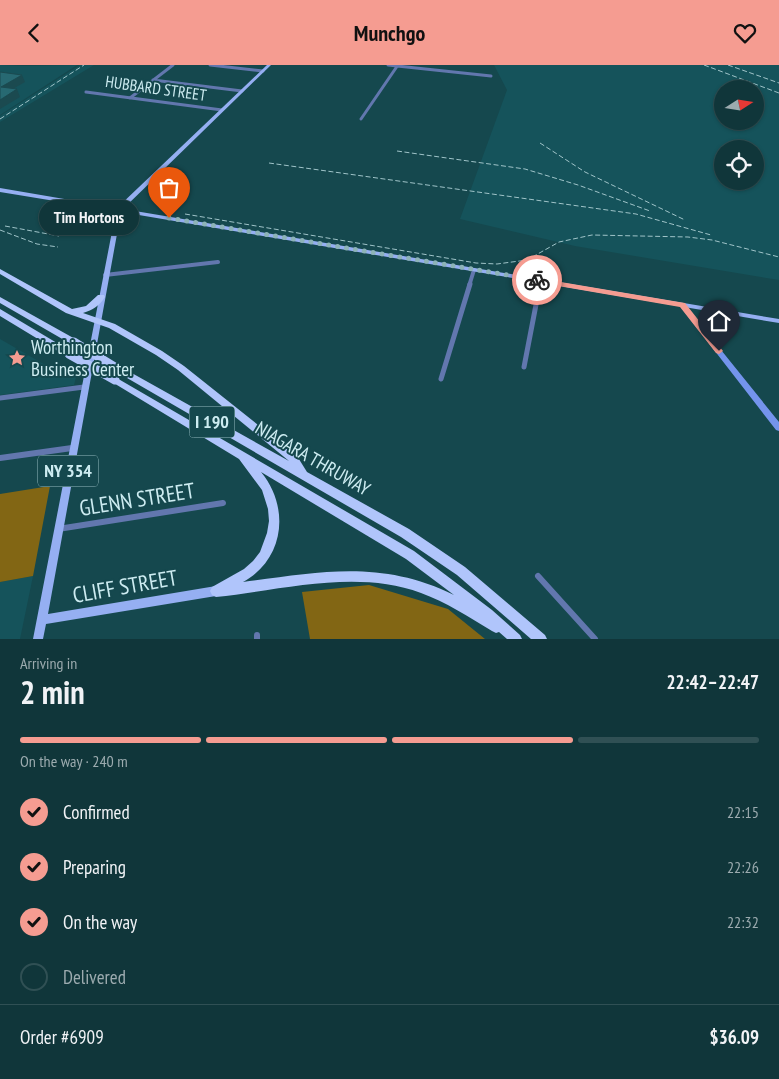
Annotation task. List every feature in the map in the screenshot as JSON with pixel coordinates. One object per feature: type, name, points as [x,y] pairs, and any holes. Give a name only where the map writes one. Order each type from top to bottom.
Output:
[{"type":"highway","points":[[0,271],[69,311],[98,323],[112,326],[181,368],[293,459],[306,476]]},
{"type":"highway","points":[[69,311],[93,307],[101,297]]},
{"type":"highway","name":"NIAGARA THRUWAY","points":[[0,300],[405,533],[461,571],[542,639]]},
{"type":"highway","name":"NIAGARA THRUWAY","points":[[0,312],[410,555],[481,609],[515,639]]},
{"type":"highway","points":[[216,591],[248,573],[255,566],[270,545],[273,529],[274,519],[270,495],[240,454]]},
{"type":"highway","points":[[216,591],[333,576],[397,580],[446,597],[470,609],[515,639]]},
{"type":"main road","points":[[119,209],[269,65]]},
{"type":"main road","points":[[0,190],[779,321]]},
{"type":"main road","name":"NY 354","points":[[38,639],[72,448],[119,209]]},
{"type":"main road","name":"CLIFF STREET","points":[[41,620],[216,591]]},
{"type":"street","points":[[130,97],[173,65]]},
{"type":"street","points":[[210,65],[263,71]]},
{"type":"street","points":[[388,65],[491,76]]},
{"type":"street","points":[[361,119],[398,66]]},
{"type":"street","points":[[153,80],[242,91]]},
{"type":"street","name":"HUBBARD STREET","points":[[86,92],[222,110]]},
{"type":"street","points":[[106,275],[218,262]]},
{"type":"street","points":[[441,379],[474,269]]},
{"type":"street","points":[[524,367],[541,281]]},
{"type":"street","points":[[682,305],[779,428]]},
{"type":"street","points":[[0,398],[84,387]]},
{"type":"street","points":[[0,458],[72,448]]},
{"type":"street","name":"GLENN STREET","points":[[57,529],[223,503]]},
{"type":"street","points":[[538,576],[595,639]]},
{"type":"shaded area","points":[[0,65],[25,66],[77,65],[0,115]]},
{"type":"shaded area","points":[[80,65],[94,65],[0,122],[0,116]]},
{"type":"shaded area","points":[[494,65],[779,65],[779,280],[575,246],[460,219],[507,90]]},
{"type":"shaded area","name":"Worthington Business Center","points":[[0,339],[68,378],[76,377],[74,385],[0,395]]},
{"type":"shaded area","points":[[50,486],[33,576],[0,582],[0,494]]},
{"type":"shaded area","points":[[33,576],[20,639],[0,639],[0,582]]},
{"type":"shaded area","points":[[369,585],[448,609],[485,639],[310,639],[302,592]]},
{"type":"building","points":[[0,72],[22,75],[1,87],[17,89],[0,100]]},
{"type":"railway","points":[[0,119],[84,65]]},
{"type":"railway","points":[[704,65],[779,93]]},
{"type":"railway","points":[[728,65],[779,83]]},
{"type":"railway","points":[[540,143],[585,172],[685,220]]},
{"type":"railway","points":[[397,151],[525,169],[578,185],[650,211]]},
{"type":"railway","points":[[269,163],[636,214],[711,235]]},
{"type":"railway","points":[[185,214],[476,263],[497,264],[527,260],[559,242],[592,235],[688,237],[712,240],[779,257]]},
{"type":"railway","points":[[5,226],[59,236]]},
{"type":"railway","points":[[0,230],[37,244],[58,247]]},
{"type":"way so far","points":[[169,218],[537,280]]},
{"type":"place","name":"Tim Hortons","points":[[169,218]]},
{"type":"place","name":"Worthington Business Center","points":[[17,358]]},
{"type":"route","points":[[537,280],[682,305],[719,351]]}]
